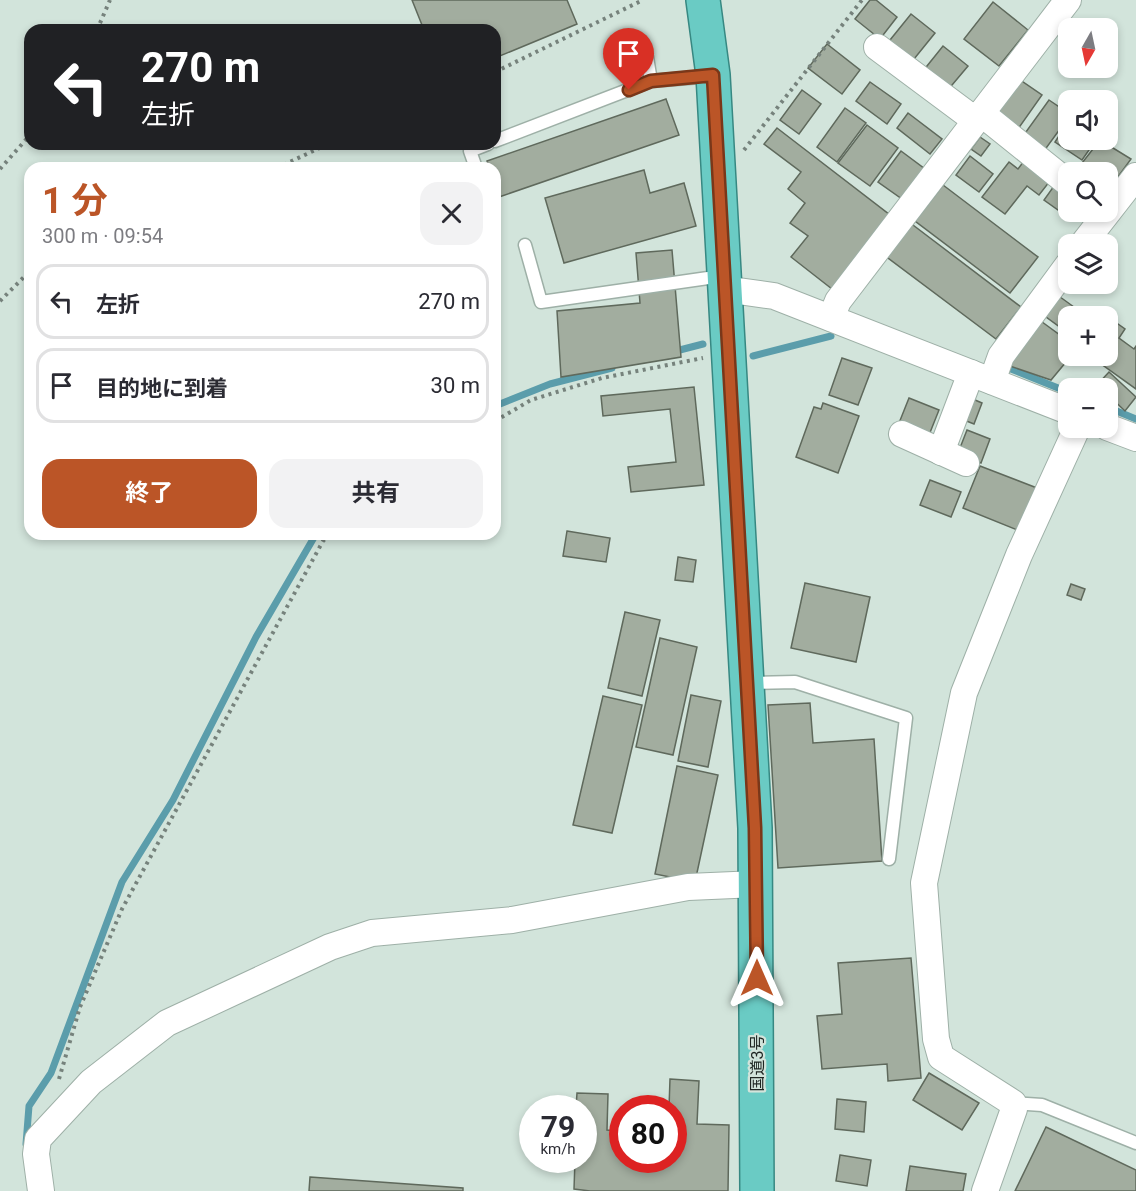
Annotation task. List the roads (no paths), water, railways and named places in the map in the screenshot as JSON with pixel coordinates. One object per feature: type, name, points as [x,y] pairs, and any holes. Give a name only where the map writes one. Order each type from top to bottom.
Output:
[{"type":"highway","name":"国道3号","points":[[703,0],[713,75],[757,884],[757,1191]]},
{"type":"street","points":[[831,318],[838,301],[1068,0]]},
{"type":"street","points":[[877,47],[978,116],[1058,176]]},
{"type":"street","points":[[1118,197],[1136,176]]},
{"type":"street","points":[[941,452],[981,377],[1000,356],[1058,278]]},
{"type":"street","points":[[724,282],[774,296],[1058,407]]},
{"type":"street","points":[[1118,431],[1136,438]]},
{"type":"street","points":[[902,434],[966,463]]},
{"type":"street","points":[[985,1191],[1014,1109],[1013,1103],[941,1057],[936,1039],[924,883],[964,693],[1019,555],[1072,438]]},
{"type":"street","points":[[41,1191],[36,1154],[38,1139],[91,1082],[167,1023],[330,947],[372,933],[512,920],[688,887],[757,884]]},
{"type":"lane","points":[[647,57],[651,81]]},
{"type":"lane","points":[[501,139],[651,81],[713,75]]},
{"type":"lane","points":[[525,245],[541,302],[724,282]]},
{"type":"lane","points":[[747,683],[795,682],[906,718],[889,859]]},
{"type":"lane","points":[[1013,1103],[1042,1105],[1136,1143]]},
{"type":"waterway","points":[[753,356],[831,336]]},
{"type":"waterway","points":[[672,352],[703,344]]},
{"type":"waterway","points":[[501,404],[550,384],[612,368]]},
{"type":"waterway","points":[[1011,369],[1058,388]]},
{"type":"waterway","points":[[1118,412],[1136,419]]},
{"type":"waterway","points":[[26,1144],[29,1106],[51,1073],[122,882],[173,800],[256,637],[313,540]]}]
